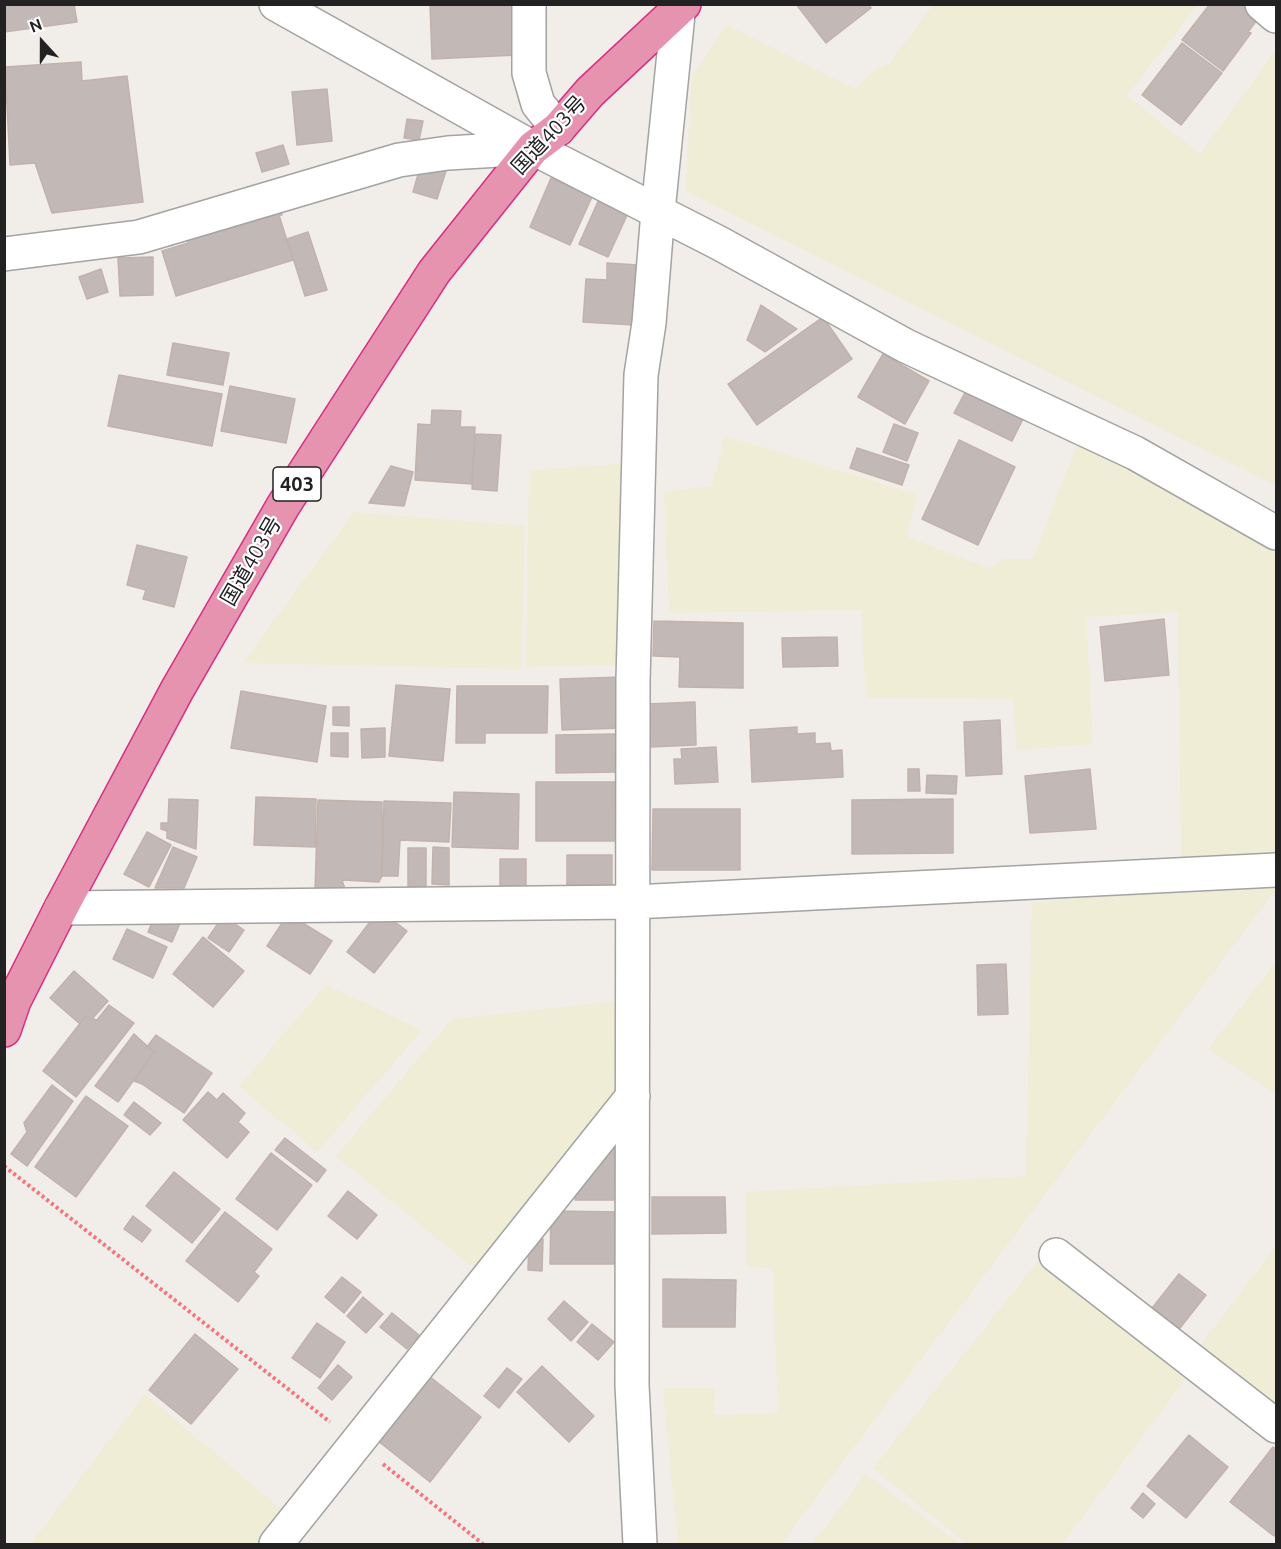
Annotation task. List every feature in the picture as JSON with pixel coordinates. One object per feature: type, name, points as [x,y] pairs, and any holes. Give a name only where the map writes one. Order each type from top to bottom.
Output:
[{"type":"highway","name":"国道403号","points":[[8,1011],[177,690],[283,506],[434,272],[545,138],[681,6]]},
{"type":"street","points":[[276,4],[545,138],[658,211],[906,346],[1134,453],[1276,533]]},
{"type":"street","points":[[530,4],[530,73],[545,138]]},
{"type":"street","points":[[1262,4],[1276,16]]},
{"type":"street","points":[[640,1545],[632,1385],[633,680],[641,375],[649,323],[658,211],[681,6]]},
{"type":"street","points":[[4,254],[139,237],[399,160],[545,138]]},
{"type":"street","points":[[61,908],[634,902],[1276,870]]},
{"type":"street","points":[[276,1545],[633,1096]]},
{"type":"street","points":[[1056,1255],[1276,1426]]},
{"type":"path","points":[[4,1166],[357,1443],[483,1545]]},
{"type":"shaded area","points":[[933,5],[1197,5],[1127,96],[1200,154],[1276,50],[1276,485],[685,191],[692,75],[727,25],[855,89],[874,70],[889,64]]},
{"type":"shaded area","points":[[725,436],[917,494],[907,537],[989,568],[1003,559],[1033,559],[1080,437],[1276,530],[1276,852],[1181,861],[1178,612],[1086,617],[1093,744],[1017,750],[1013,699],[866,698],[861,610],[669,613],[664,492],[712,486]]},
{"type":"shaded area","points":[[622,464],[620,665],[526,667],[529,470]]},
{"type":"shaded area","points":[[354,512],[525,526],[521,669],[243,663]]},
{"type":"shaded area","points":[[1276,878],[1276,889],[781,1544],[678,1544],[663,1388],[715,1388],[714,1415],[778,1413],[773,1269],[747,1266],[746,1192],[1026,1176],[1032,903]]},
{"type":"shaded area","points":[[1276,962],[1276,1094],[1208,1049]]},
{"type":"shaded area","points":[[326,985],[422,1030],[317,1152],[239,1086]]},
{"type":"shaded area","points":[[617,1001],[624,1083],[475,1269],[336,1156],[452,1019]]},
{"type":"shaded area","points":[[1276,1246],[1276,1410],[1197,1350]]},
{"type":"shaded area","points":[[1039,1260],[1187,1377],[1062,1544],[967,1544],[873,1468]]},
{"type":"shaded area","points":[[145,1394],[283,1511],[257,1544],[35,1544],[32,1542]]},
{"type":"shaded area","points":[[866,1474],[960,1544],[812,1544]]},
{"type":"building","points":[[4,4],[74,4],[77,22],[4,32]]},
{"type":"building","points":[[430,4],[516,4],[518,55],[432,59]]},
{"type":"building","points":[[796,4],[868,4],[871,8],[826,43]]},
{"type":"building","points":[[1210,4],[1251,4],[1262,13],[1248,32],[1251,33],[1223,71],[1182,40]]},
{"type":"building","points":[[1182,43],[1222,73],[1181,125],[1142,95]]},
{"type":"building","points":[[81,62],[82,81],[127,76],[143,202],[52,213],[35,163],[10,165],[5,67]]},
{"type":"building","points":[[327,89],[332,141],[297,145],[292,92]]},
{"type":"building","points":[[407,119],[423,121],[419,140],[404,138]]},
{"type":"building","points":[[283,145],[289,164],[262,172],[256,153]]},
{"type":"building","points":[[421,164],[446,171],[437,199],[413,192]]},
{"type":"building","points":[[551,178],[592,197],[570,245],[530,227]]},
{"type":"building","points":[[600,197],[629,211],[608,257],[579,244]]},
{"type":"building","points":[[279,201],[282,215],[279,215],[293,260],[176,296],[162,251],[188,243],[186,237]]},
{"type":"building","points":[[308,232],[327,290],[305,296],[287,239]]},
{"type":"building","points":[[153,257],[153,295],[120,296],[118,258]]},
{"type":"building","points":[[607,263],[638,265],[634,325],[583,322],[586,279],[607,280]]},
{"type":"building","points":[[101,269],[108,292],[87,299],[79,277]]},
{"type":"building","points":[[761,305],[797,329],[765,352],[747,340]]},
{"type":"building","points":[[823,317],[852,359],[757,425],[728,384]]},
{"type":"building","points":[[173,343],[229,353],[223,385],[167,375]]},
{"type":"building","points":[[883,354],[929,381],[905,424],[858,397]]},
{"type":"building","points":[[119,375],[222,394],[212,446],[108,426]]},
{"type":"building","points":[[969,385],[1026,413],[1012,441],[954,413]]},
{"type":"building","points":[[230,386],[295,399],[286,443],[221,431]]},
{"type":"building","points":[[432,410],[461,411],[460,427],[475,427],[472,484],[415,480],[418,424],[431,425]]},
{"type":"building","points":[[894,424],[918,433],[907,461],[883,452]]},
{"type":"building","points":[[475,434],[501,435],[497,491],[472,489]]},
{"type":"building","points":[[959,440],[1015,467],[978,545],[922,519]]},
{"type":"building","points":[[857,448],[909,465],[902,485],[850,468]]},
{"type":"building","points":[[391,466],[413,472],[404,506],[369,503]]},
{"type":"building","points":[[137,545],[187,557],[174,607],[143,599],[146,590],[127,585]]},
{"type":"building","points":[[1164,619],[1169,675],[1105,681],[1100,627]]},
{"type":"building","points":[[654,621],[743,623],[743,688],[679,687],[680,657],[653,656]]},
{"type":"building","points":[[837,637],[838,666],[783,667],[782,638]]},
{"type":"building","points":[[623,677],[624,728],[562,730],[560,679]]},
{"type":"building","points":[[396,685],[450,689],[443,761],[389,756]]},
{"type":"building","points":[[457,686],[548,686],[547,733],[485,733],[485,743],[456,743]]},
{"type":"building","points":[[241,691],[326,706],[317,762],[231,748]]},
{"type":"building","points":[[695,702],[696,745],[650,747],[648,704]]},
{"type":"building","points":[[333,707],[349,707],[349,726],[333,725]]},
{"type":"building","points":[[1000,720],[1002,774],[966,776],[964,722]]},
{"type":"building","points":[[797,727],[797,734],[815,733],[815,744],[830,743],[831,751],[842,750],[843,777],[752,782],[750,730]]},
{"type":"building","points":[[385,728],[385,757],[362,758],[361,729]]},
{"type":"building","points":[[331,733],[348,733],[348,757],[331,756]]},
{"type":"building","points":[[616,734],[616,772],[556,773],[556,735]]},
{"type":"building","points":[[716,747],[718,782],[675,784],[674,759],[682,759],[681,749]]},
{"type":"building","points":[[908,769],[919,769],[920,791],[908,791]]},
{"type":"building","points":[[1090,769],[1096,829],[1030,833],[1025,776]]},
{"type":"building","points":[[927,775],[957,776],[956,794],[926,793]]},
{"type":"building","points":[[536,782],[621,782],[621,841],[536,841]]},
{"type":"building","points":[[454,792],[519,794],[518,849],[452,847]]},
{"type":"building","points":[[256,797],[316,799],[315,847],[254,845]]},
{"type":"building","points":[[169,799],[198,800],[196,849],[167,838],[167,831],[161,829],[161,823],[168,823]]},
{"type":"building","points":[[953,799],[953,853],[852,854],[852,800]]},
{"type":"building","points":[[318,800],[382,802],[382,876],[379,882],[342,880],[345,889],[315,889]]},
{"type":"building","points":[[384,801],[451,803],[449,842],[400,840],[398,876],[382,876]]},
{"type":"building","points":[[653,809],[740,809],[740,870],[652,870]]},
{"type":"building","points":[[147,832],[171,845],[149,887],[124,874]]},
{"type":"building","points":[[173,847],[197,857],[184,888],[155,888]]},
{"type":"building","points":[[433,847],[449,848],[449,885],[432,884]]},
{"type":"building","points":[[408,848],[426,848],[426,887],[408,887]]},
{"type":"building","points":[[567,855],[612,855],[612,886],[567,886]]},
{"type":"building","points":[[500,859],[526,859],[526,888],[500,887]]},
{"type":"building","points":[[379,910],[407,931],[374,973],[347,952]]},
{"type":"building","points":[[157,911],[181,921],[172,942],[148,932]]},
{"type":"building","points":[[288,914],[332,941],[310,974],[267,946]]},
{"type":"building","points":[[223,916],[244,930],[229,952],[208,938]]},
{"type":"building","points":[[127,929],[167,947],[153,978],[113,959]]},
{"type":"building","points":[[203,937],[244,971],[213,1007],[173,974]]},
{"type":"building","points":[[1006,964],[1008,1014],[978,1015],[977,965]]},
{"type":"building","points":[[74,971],[108,1001],[92,1019],[85,1017],[80,1024],[50,998]]},
{"type":"building","points":[[109,1005],[134,1023],[76,1097],[43,1071],[85,1017],[97,1020]]},
{"type":"building","points":[[134,1034],[154,1052],[118,1102],[95,1086]]},
{"type":"building","points":[[156,1035],[212,1073],[184,1113],[134,1081],[154,1052],[147,1047]]},
{"type":"building","points":[[52,1085],[73,1101],[27,1166],[11,1154],[27,1132],[24,1123]]},
{"type":"building","points":[[208,1092],[217,1100],[223,1093],[245,1113],[238,1122],[249,1132],[227,1158],[183,1120]]},
{"type":"building","points":[[86,1096],[128,1126],[76,1197],[35,1167]]},
{"type":"building","points":[[134,1102],[161,1123],[150,1135],[124,1115]]},
{"type":"building","points":[[285,1138],[326,1170],[317,1182],[275,1150]]},
{"type":"building","points":[[599,1147],[620,1147],[619,1200],[575,1200],[576,1171],[598,1171]]},
{"type":"building","points":[[271,1153],[312,1185],[277,1230],[236,1199]]},
{"type":"building","points":[[174,1172],[220,1209],[192,1243],[146,1206]]},
{"type":"building","points":[[348,1191],[377,1215],[357,1239],[328,1216]]},
{"type":"building","points":[[652,1197],[725,1197],[726,1233],[652,1234]]},
{"type":"building","points":[[551,1211],[623,1212],[623,1264],[550,1264]]},
{"type":"building","points":[[225,1212],[272,1249],[254,1272],[259,1276],[238,1302],[186,1261]]},
{"type":"building","points":[[133,1216],[151,1230],[142,1242],[124,1229]]},
{"type":"building","points":[[529,1239],[543,1239],[542,1271],[528,1270]]},
{"type":"building","points":[[1179,1274],[1206,1295],[1176,1333],[1149,1312]]},
{"type":"building","points":[[342,1277],[361,1292],[344,1313],[325,1297]]},
{"type":"building","points":[[663,1279],[736,1280],[735,1327],[663,1327]]},
{"type":"building","points":[[363,1297],[383,1314],[366,1333],[347,1316]]},
{"type":"building","points":[[564,1301],[588,1322],[571,1341],[548,1319]]},
{"type":"building","points":[[392,1313],[419,1335],[407,1349],[380,1327]]},
{"type":"building","points":[[317,1323],[345,1342],[320,1378],[292,1358]]},
{"type":"building","points":[[592,1324],[614,1342],[598,1360],[577,1342]]},
{"type":"building","points":[[195,1334],[238,1369],[191,1424],[149,1390]]},
{"type":"building","points":[[338,1365],[352,1377],[332,1400],[318,1388]]},
{"type":"building","points":[[542,1366],[594,1416],[569,1442],[517,1392]]},
{"type":"building","points":[[507,1368],[522,1379],[499,1408],[484,1396]]},
{"type":"building","points":[[429,1376],[481,1417],[430,1482],[378,1441]]},
{"type":"building","points":[[1189,1435],[1228,1467],[1186,1518],[1147,1486]]},
{"type":"building","points":[[1273,1447],[1276,1449],[1276,1533],[1274,1536],[1230,1502]]},
{"type":"building","points":[[1143,1493],[1155,1504],[1143,1518],[1131,1508]]}]
